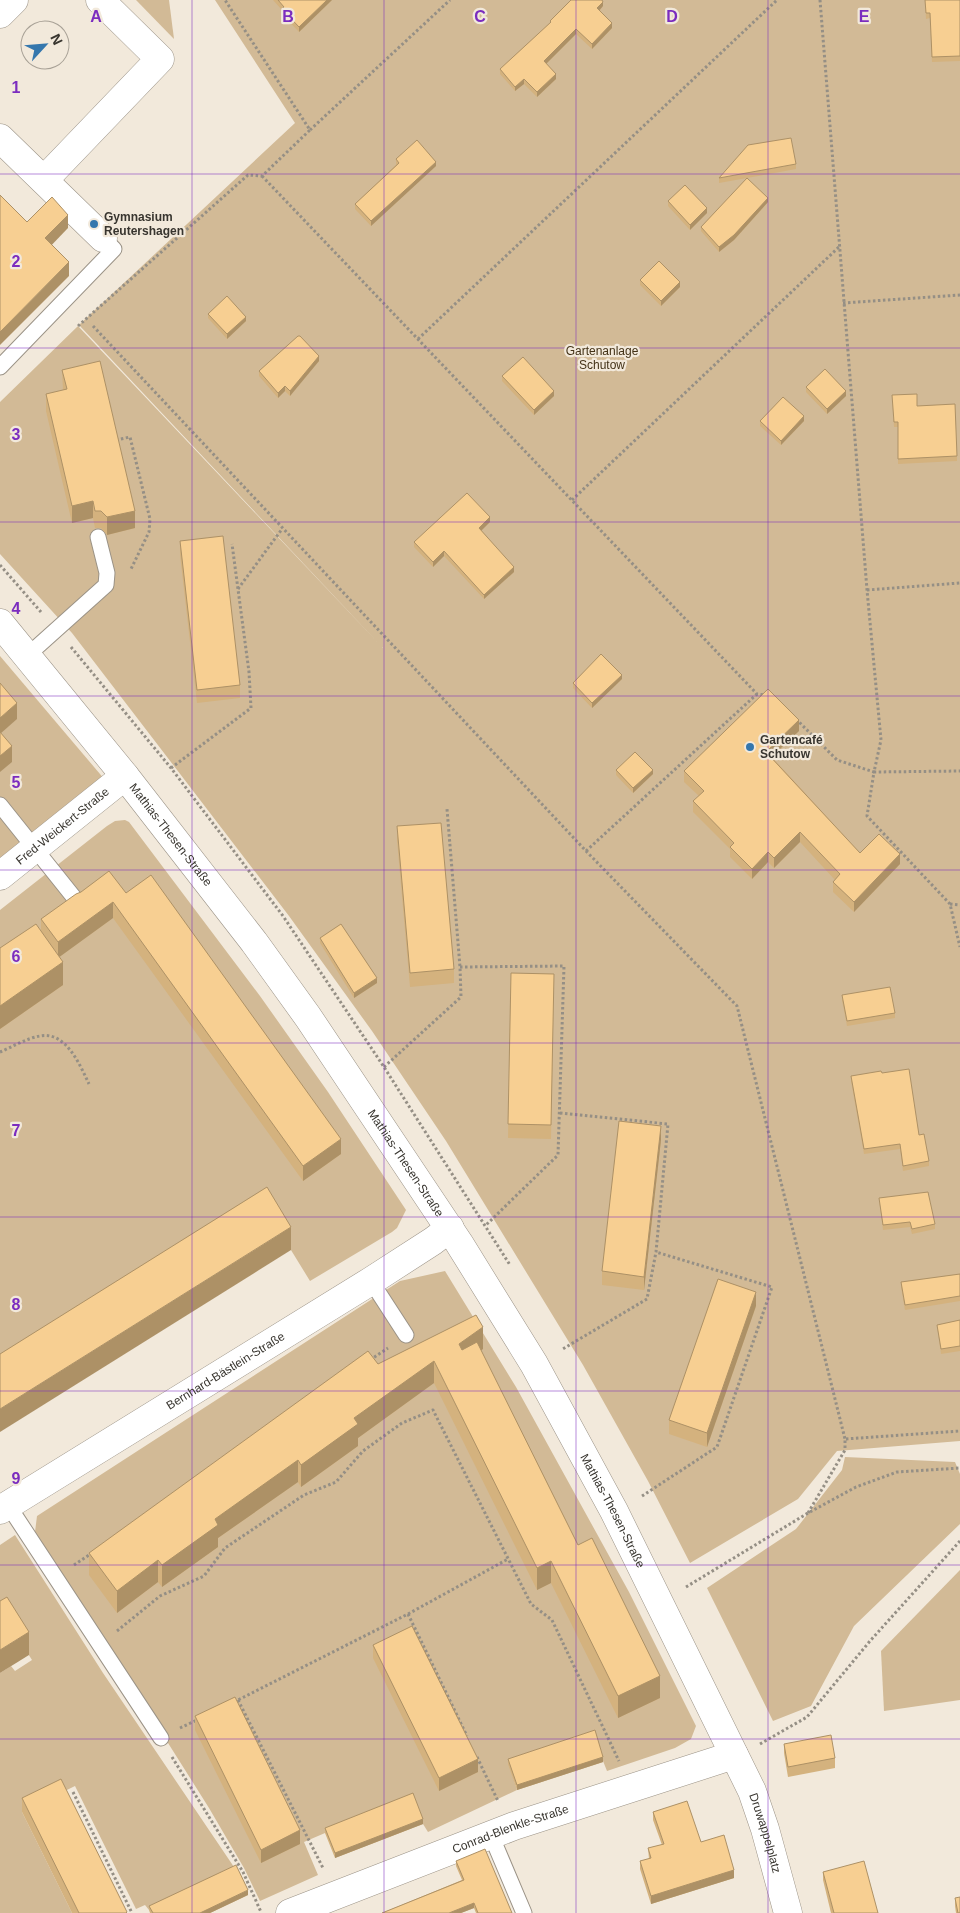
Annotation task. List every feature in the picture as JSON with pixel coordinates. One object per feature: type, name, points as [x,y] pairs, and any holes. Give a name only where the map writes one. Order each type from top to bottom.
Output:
[{"type":"street","points":[[0,14],[14,0]]},
{"type":"street","points":[[44,180],[160,59],[100,0]]},
{"type":"street","points":[[0,138],[103,238]]},
{"type":"street","name":"Mathias-Thesen-Straße","points":[[0,623],[125,776],[254,942],[450,1228],[534,1364],[614,1511],[734,1755]]},
{"type":"street","name":"Fred-Weickert-Straße","points":[[0,876],[125,776]]},
{"type":"street","name":"Bernhard-Bästlein-Straße","points":[[3,1502],[371,1281],[450,1228]]},
{"type":"street","name":"Conrad-Blenkle-Straße","points":[[290,1913],[514,1826],[734,1755]]},
{"type":"street","name":"Druwappelplatz","points":[[734,1755],[752,1790],[765,1829],[788,1913]]},
{"type":"lane","points":[[0,367],[114,249],[103,238]]},
{"type":"lane","points":[[28,655],[106,584],[107,573],[98,537]]},
{"type":"lane","points":[[0,805],[76,900]]},
{"type":"lane","points":[[371,1281],[406,1335]]},
{"type":"lane","points":[[3,1502],[161,1738]]},
{"type":"lane","points":[[491,1835],[524,1913]]},
{"type":"path","points":[[225,0],[310,130]]},
{"type":"path","points":[[262,176],[450,0]]},
{"type":"path","points":[[418,340],[778,0]]},
{"type":"path","points":[[820,0],[843,302],[881,740],[867,816],[950,904],[960,947]]},
{"type":"path","points":[[78,326],[248,175],[262,176],[757,694],[773,695]]},
{"type":"path","points":[[572,500],[840,246]]},
{"type":"path","points":[[843,302],[960,295]]},
{"type":"path","points":[[93,326],[586,851],[737,1006],[845,1439],[845,1450],[808,1513]]},
{"type":"path","points":[[238,590],[282,529]]},
{"type":"path","points":[[171,768],[251,708],[249,672],[232,544]]},
{"type":"path","points":[[867,590],[960,583]]},
{"type":"path","points":[[586,851],[757,694]]},
{"type":"path","points":[[792,715],[837,760],[874,772],[960,771]]},
{"type":"path","points":[[384,1067],[461,997],[447,809]]},
{"type":"path","points":[[950,904],[960,905]]},
{"type":"path","points":[[460,967],[564,966],[558,1154],[486,1224]]},
{"type":"path","points":[[0,1052],[40,1035],[57,1038],[76,1057],[89,1084]]},
{"type":"path","points":[[560,1113],[668,1124],[656,1252],[647,1299],[561,1350]]},
{"type":"path","points":[[642,1496],[717,1447],[772,1287],[656,1252]]},
{"type":"path","points":[[365,1363],[406,1335]]},
{"type":"path","points":[[99,1645],[160,1596],[204,1576],[225,1548],[304,1495],[336,1482],[363,1451],[386,1434],[402,1423],[433,1410],[531,1604],[552,1620],[620,1764]]},
{"type":"path","points":[[845,1439],[960,1431]]},
{"type":"path","points":[[686,1587],[808,1513],[856,1487],[897,1472],[960,1468]]},
{"type":"path","points":[[734,1755],[807,1717],[870,1640],[960,1541]]},
{"type":"path","points":[[55,1578],[96,1550]]},
{"type":"path","points":[[230,1704],[408,1614],[508,1559]]},
{"type":"path","points":[[408,1614],[470,1742]]},
{"type":"path","points":[[238,1700],[323,1869]]},
{"type":"path","points":[[204,1717],[161,1738],[243,1872],[262,1913]]},
{"type":"path","points":[[474,1751],[499,1802]]},
{"type":"path","points":[[73,1792],[132,1913]]},
{"type":"green space","points":[[136,0],[169,0],[174,39]]},
{"type":"green space","name":"Gartenanlage Schutow","points":[[215,0],[960,0],[960,1441],[837,1451],[798,1499],[690,1563],[648,1481],[583,1365],[446,1141],[372,1031],[289,916],[72,633],[0,554],[0,402],[78,326],[383,648],[79,325],[295,123]]},
{"type":"green space","points":[[0,656],[111,787],[0,876]]},
{"type":"green space","points":[[125,820],[129,822],[260,996],[328,1092],[406,1210],[397,1228],[392,1232],[310,1281],[267,1211],[0,1377],[0,910],[107,826],[115,821]]},
{"type":"green space","points":[[445,1271],[516,1387],[629,1592],[696,1726],[691,1739],[675,1748],[607,1771],[603,1761],[509,1764],[517,1790],[428,1832],[423,1824],[325,1833],[304,1842],[318,1875],[260,1901],[244,1868],[209,1808],[35,1532],[37,1516],[400,1281]]},
{"type":"green space","points":[[845,1457],[955,1462],[960,1474],[960,1524],[854,1626],[811,1706],[773,1721],[707,1588],[796,1529],[842,1470]]},
{"type":"green space","points":[[15,1535],[103,1673],[236,1870],[149,1910],[145,1905],[136,1909],[75,1786],[22,1812],[72,1913],[0,1913],[0,1673],[11,1666],[15,1671],[32,1660],[7,1620],[0,1624],[0,1545]]},
{"type":"green space","points":[[960,1570],[960,1700],[884,1711],[881,1651]]},
{"type":"building","points":[[278,0],[327,0],[299,27],[282,9],[284,7]]},
{"type":"building","points":[[571,0],[602,0],[603,2],[597,8],[612,23],[592,44],[576,29],[544,61],[556,74],[537,92],[524,79],[515,87],[500,69],[551,22]]},
{"type":"building","points":[[925,0],[960,0],[960,56],[932,57],[930,13],[926,13]]},
{"type":"building","points":[[791,138],[796,164],[719,178],[748,145]]},
{"type":"building","points":[[417,140],[436,162],[371,221],[355,204],[399,163],[396,159]]},
{"type":"building","points":[[747,178],[768,198],[734,235],[719,247],[701,227]]},
{"type":"building","points":[[685,185],[707,208],[690,225],[668,201]]},
{"type":"building","points":[[0,195],[27,222],[52,197],[68,215],[45,238],[69,262],[0,332]]},
{"type":"building","points":[[659,261],[680,282],[661,301],[640,280]]},
{"type":"building","points":[[227,296],[246,317],[227,334],[208,314]]},
{"type":"building","points":[[298,336],[319,356],[290,391],[285,386],[278,393],[259,371]]},
{"type":"building","points":[[523,357],[554,391],[534,410],[502,376]]},
{"type":"building","points":[[100,361],[135,511],[107,517],[101,511],[95,511],[93,501],[72,506],[46,394],[67,389],[62,370]]},
{"type":"building","points":[[825,369],[846,391],[827,409],[806,387]]},
{"type":"building","points":[[917,394],[917,406],[955,404],[957,456],[898,459],[898,422],[894,422],[892,395]]},
{"type":"building","points":[[783,397],[804,416],[781,441],[760,421]]},
{"type":"building","points":[[467,493],[490,517],[479,528],[514,567],[484,595],[444,551],[433,562],[414,542]]},
{"type":"building","points":[[223,536],[240,685],[197,690],[180,541]]},
{"type":"building","points":[[601,654],[622,675],[592,703],[573,683]]},
{"type":"building","points":[[0,683],[17,703],[0,718]]},
{"type":"building","points":[[768,689],[799,720],[766,752],[860,853],[879,834],[900,854],[854,902],[833,882],[840,874],[800,832],[774,858],[768,852],[752,869],[730,847],[734,843],[693,801],[704,791],[684,771]]},
{"type":"building","points":[[0,732],[12,746],[0,756]]},
{"type":"building","points":[[635,752],[653,770],[633,788],[616,770]]},
{"type":"building","points":[[441,823],[454,969],[410,973],[397,826]]},
{"type":"building","points":[[109,871],[126,893],[151,875],[341,1139],[303,1166],[113,902],[58,942],[41,919]]},
{"type":"building","points":[[36,924],[63,962],[0,1006],[0,948]]},
{"type":"building","points":[[341,924],[377,978],[354,993],[320,938]]},
{"type":"building","points":[[511,973],[554,974],[551,1125],[508,1124]]},
{"type":"building","points":[[890,987],[895,1013],[847,1021],[842,995]]},
{"type":"building","points":[[909,1069],[919,1135],[924,1134],[929,1161],[903,1166],[900,1144],[864,1149],[851,1076]]},
{"type":"building","points":[[619,1121],[661,1126],[644,1277],[602,1271]]},
{"type":"building","points":[[267,1187],[291,1227],[0,1409],[0,1354]]},
{"type":"building","points":[[928,1192],[935,1224],[912,1229],[910,1222],[883,1225],[879,1198]]},
{"type":"building","points":[[960,1274],[960,1296],[905,1305],[901,1282]]},
{"type":"building","points":[[718,1279],[756,1292],[707,1433],[669,1420]]},
{"type":"building","points":[[476,1315],[483,1327],[459,1344],[462,1350],[477,1342],[578,1545],[592,1538],[660,1676],[618,1696],[551,1561],[537,1568],[434,1361],[354,1418],[358,1424],[301,1465],[298,1460],[215,1519],[218,1525],[162,1565],[158,1560],[117,1591],[89,1553],[368,1351],[378,1364]]},
{"type":"building","points":[[960,1320],[960,1346],[941,1349],[937,1325]]},
{"type":"building","points":[[7,1597],[29,1632],[0,1650],[0,1601]]},
{"type":"building","points":[[412,1626],[478,1759],[439,1778],[373,1645]]},
{"type":"building","points":[[235,1697],[300,1830],[261,1850],[195,1716]]},
{"type":"building","points":[[595,1730],[603,1757],[517,1785],[508,1759]]},
{"type":"building","points":[[831,1735],[835,1758],[788,1767],[784,1744]]},
{"type":"building","points":[[61,1779],[126,1913],[79,1913],[22,1798]]},
{"type":"building","points":[[413,1793],[423,1819],[335,1853],[325,1828]]},
{"type":"building","points":[[687,1801],[701,1842],[724,1835],[734,1870],[651,1896],[640,1861],[651,1858],[648,1848],[664,1844],[653,1812]]},
{"type":"building","points":[[485,1849],[512,1913],[478,1913],[474,1903],[449,1913],[382,1913],[464,1880],[456,1861]]},
{"type":"building","points":[[864,1861],[878,1913],[834,1913],[823,1872]]},
{"type":"building","points":[[236,1865],[248,1890],[200,1913],[153,1913],[149,1906]]},
{"type":"building","points":[[960,1897],[960,1913],[958,1913],[955,1898]]},
{"type":"place","name":"Gymnasium Reutershagen","points":[[94,224]]},
{"type":"place","name":"Gartencafé Schutow","points":[[750,747]]}]
